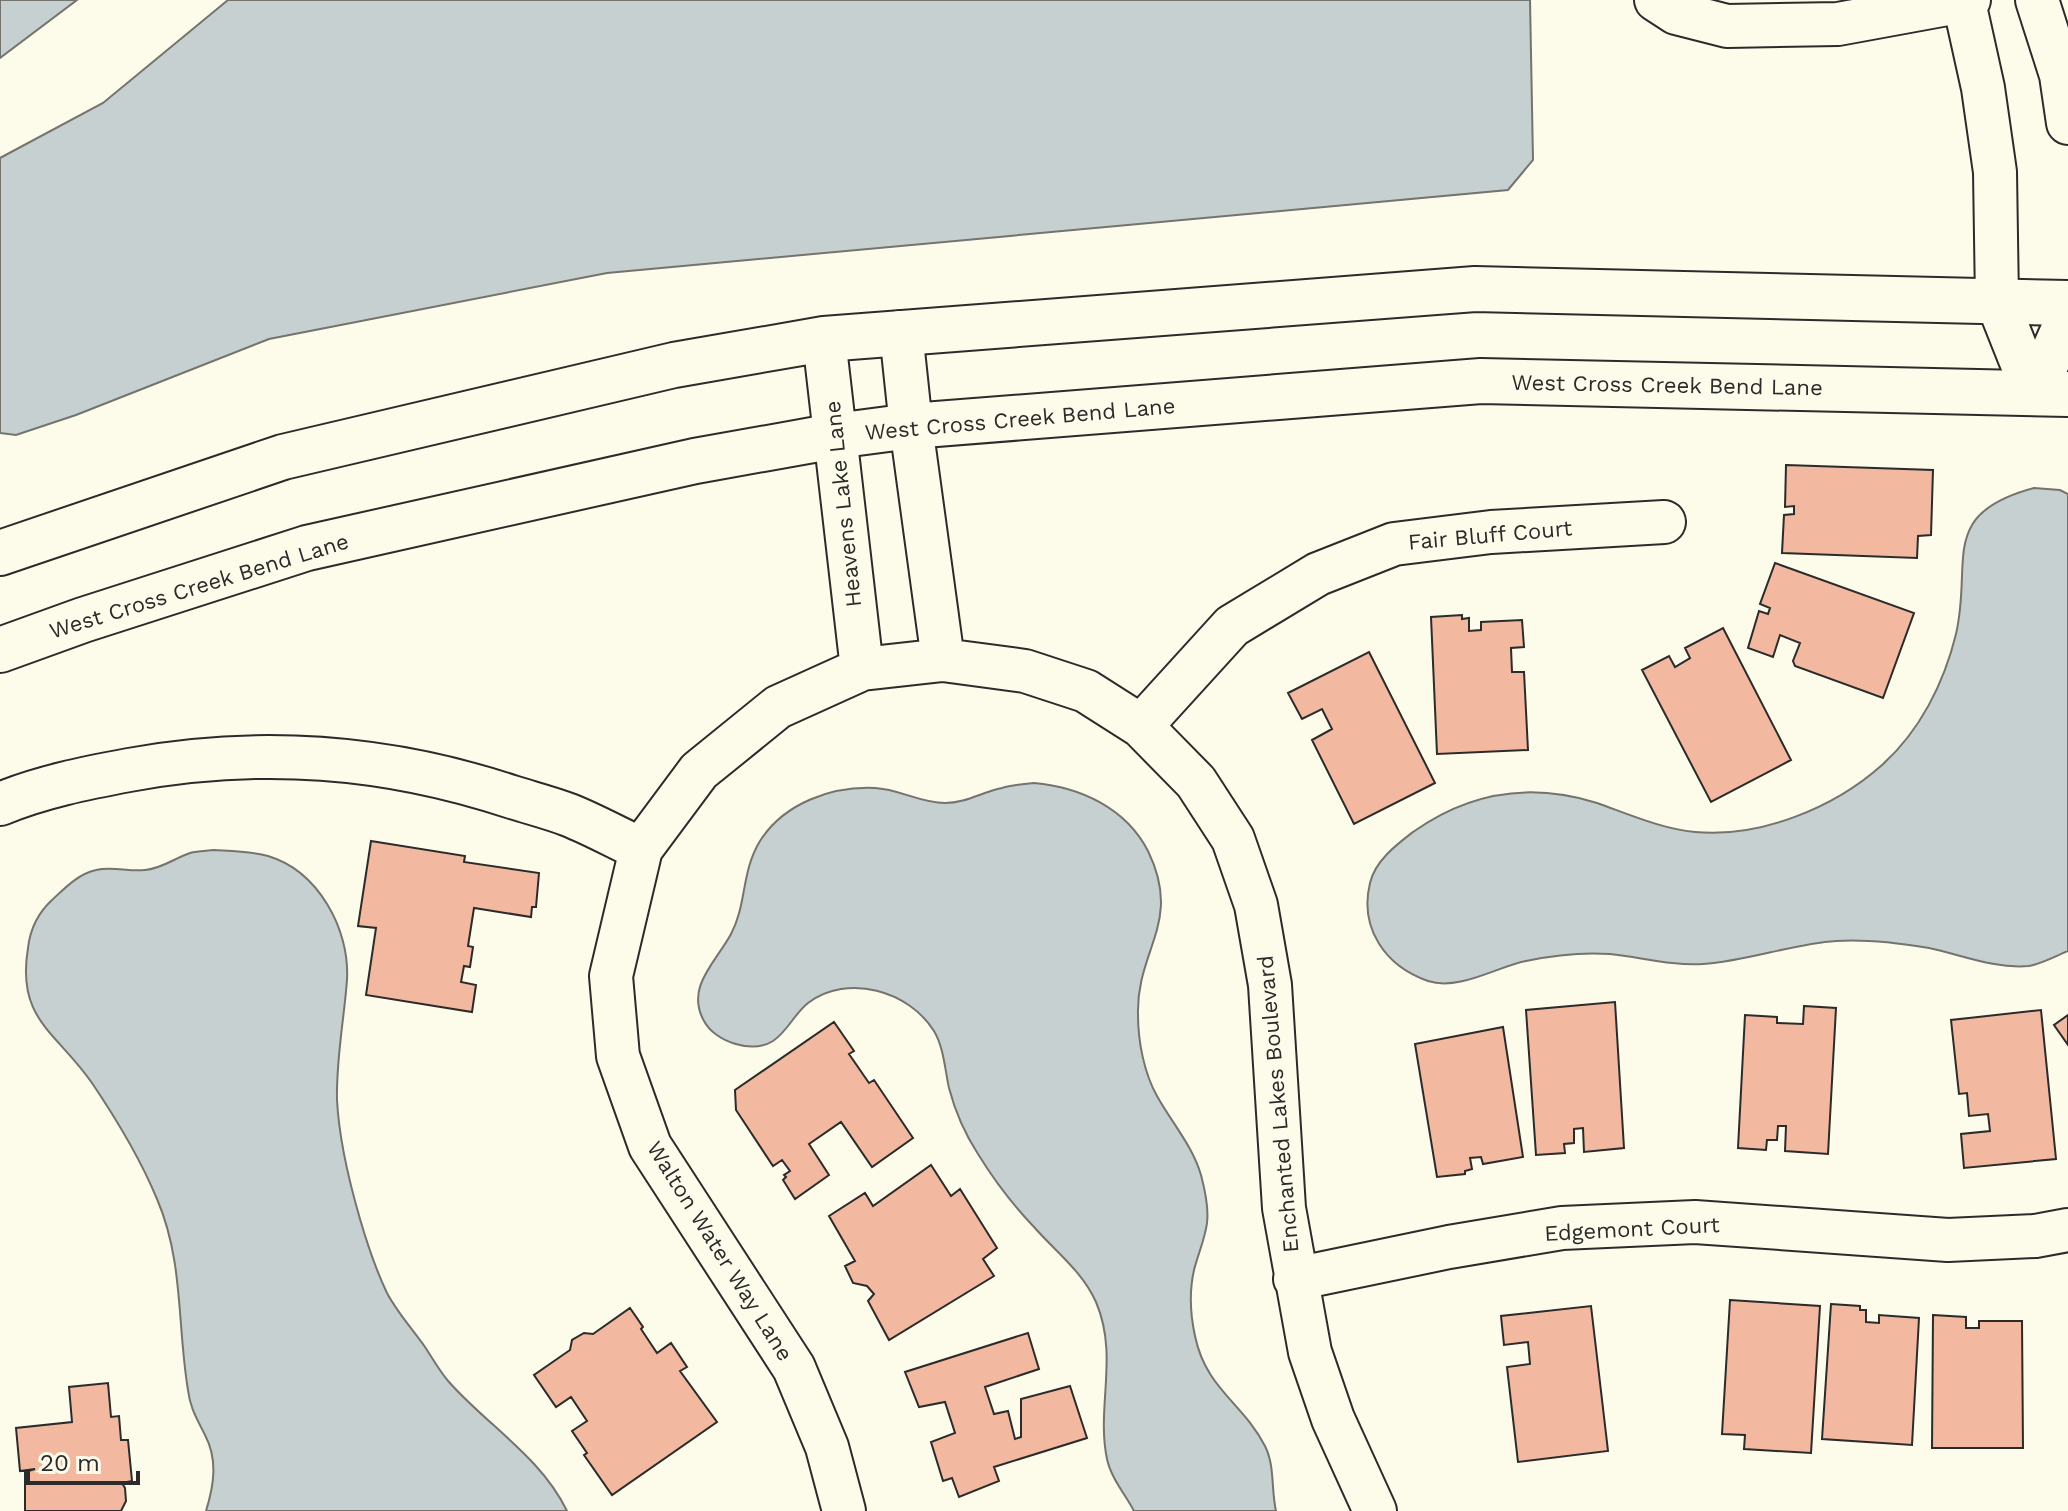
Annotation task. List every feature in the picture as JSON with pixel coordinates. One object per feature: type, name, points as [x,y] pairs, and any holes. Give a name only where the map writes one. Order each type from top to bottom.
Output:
[{"type":"main road","points":[[0,553],[283,457],[674,365],[824,339],[1475,289],[2068,303]]},
{"type":"main road","name":"West Cross Creek Bend Lane","points":[[0,650],[307,548],[695,461],[911,426],[1481,381],[2051,394]]},
{"type":"street","points":[[1656,0],[1676,13],[1727,26],[1838,24],[1967,1],[1995,172],[1997,301],[2051,394]]},
{"type":"street","points":[[2037,0],[2061,75],[2068,123]]},
{"type":"street","points":[[2051,394],[2068,317]]},
{"type":"street","points":[[901,332],[943,660]]},
{"type":"street","name":"Heavens Lake Lane","points":[[824,339],[862,669]]},
{"type":"street","name":"Fair Bluff Court","points":[[1141,726],[1232,626],[1318,574],[1394,544],[1491,532],[1664,522]]},
{"type":"street","name":"Enchanted Lakes Boulevard","points":[[862,669],[943,660],[1025,671],[1086,691],[1141,726],[1196,782],[1233,839],[1256,905],[1270,985],[1284,1208],[1310,1352],[1333,1419],[1375,1511]]},
{"type":"street","name":"Walton Water Way Lane","points":[[844,1511],[827,1447],[794,1368],[650,1146],[618,1056],[611,976],[641,849],[699,771],[778,707],[862,669]]},
{"type":"street","points":[[0,804],[92,777],[178,761],[262,755],[325,757],[412,770],[486,788],[569,815],[641,849]]},
{"type":"street","name":"Edgemont Court","points":[[1295,1279],[1449,1247],[1562,1228],[1695,1222],[1948,1240],[2035,1236],[2068,1230]]},
{"type":"shaded area","points":[[0,0],[77,0],[0,58]]},
{"type":"shaded area","points":[[228,0],[1530,0],[1533,160],[1508,190],[607,273],[269,339],[76,415],[16,435],[0,433],[0,158],[103,103]]},
{"type":"shaded area","points":[[2034,488],[2060,490],[2068,494],[2068,951],[2029,966],[1991,963],[1895,943],[1859,941],[1819,943],[1703,964],[1668,963],[1610,954],[1578,954],[1526,961],[1465,981],[1440,983],[1428,981],[1399,966],[1379,943],[1368,915],[1370,883],[1376,868],[1393,848],[1434,818],[1478,800],[1524,792],[1548,793],[1597,803],[1670,828],[1720,833],[1770,825],[1795,817],[1819,807],[1863,780],[1896,752],[1908,737],[1929,705],[1945,670],[1956,634],[1965,543],[1971,526],[1983,512],[2003,499]]},
{"type":"shaded area","points":[[1034,783],[1068,789],[1100,802],[1114,812],[1139,836],[1158,876],[1160,917],[1139,992],[1138,1015],[1145,1067],[1152,1087],[1192,1154],[1205,1193],[1207,1223],[1191,1294],[1193,1327],[1207,1369],[1265,1446],[1276,1511],[1134,1511],[1107,1459],[1104,1440],[1106,1342],[1096,1302],[1076,1271],[1011,1201],[973,1146],[954,1105],[937,1038],[923,1017],[894,997],[877,991],[841,989],[808,1003],[773,1041],[745,1046],[716,1035],[699,1009],[700,986],[736,923],[754,853],[760,841],[782,816],[810,800],[842,790],[884,789],[945,803]]},
{"type":"shaded area","points":[[214,850],[261,854],[286,864],[316,888],[337,922],[347,961],[337,1085],[340,1130],[356,1205],[379,1275],[395,1307],[446,1378],[529,1458],[567,1511],[206,1511],[213,1482],[212,1454],[189,1396],[176,1270],[166,1223],[136,1154],[119,1125],[92,1083],[34,1009],[26,972],[29,941],[36,922],[47,905],[78,878],[102,869],[151,869],[190,853]]},
{"type":"building","points":[[1786,465],[1933,470],[1931,535],[1918,536],[1917,558],[1782,553],[1784,515],[1794,514],[1794,506],[1785,507]]},
{"type":"building","points":[[1775,563],[1914,613],[1883,698],[1795,666],[1793,661],[1800,643],[1780,635],[1773,657],[1748,648],[1759,611],[1768,614],[1770,608],[1760,604]]},
{"type":"building","points":[[1462,615],[1462,619],[1469,618],[1469,631],[1481,630],[1481,622],[1522,620],[1524,647],[1511,648],[1512,672],[1524,672],[1528,750],[1437,754],[1431,617]]},
{"type":"building","points":[[1723,628],[1791,760],[1711,802],[1642,670],[1669,656],[1675,667],[1690,658],[1685,648]]},
{"type":"building","points":[[1369,652],[1435,783],[1354,824],[1312,740],[1332,729],[1322,709],[1302,719],[1288,693]]},
{"type":"building","points":[[371,841],[465,856],[464,862],[539,873],[536,907],[532,907],[531,917],[474,908],[468,946],[473,947],[470,967],[464,966],[461,982],[476,985],[472,1012],[366,995],[376,928],[358,926]]},
{"type":"building","points":[[1615,1002],[1624,1148],[1584,1152],[1583,1128],[1574,1129],[1574,1143],[1564,1144],[1565,1153],[1536,1155],[1526,1010]]},
{"type":"building","points":[[1804,1006],[1836,1008],[1828,1154],[1785,1151],[1786,1126],[1778,1126],[1777,1140],[1767,1140],[1766,1150],[1738,1148],[1745,1015],[1777,1017],[1777,1023],[1803,1024]]},
{"type":"building","points":[[2041,1010],[2056,1159],[1964,1168],[1961,1134],[1990,1131],[1988,1114],[1969,1116],[1967,1093],[1959,1094],[1951,1020]]},
{"type":"building","points":[[2068,1015],[2068,1045],[2054,1025]]},
{"type":"building","points":[[834,1022],[854,1051],[849,1054],[869,1083],[874,1080],[913,1138],[872,1167],[841,1122],[809,1144],[829,1175],[795,1199],[783,1180],[790,1171],[782,1160],[773,1166],[736,1110],[735,1090]]},
{"type":"building","points":[[1503,1027],[1523,1157],[1483,1164],[1481,1157],[1470,1158],[1472,1169],[1465,1171],[1465,1174],[1437,1177],[1415,1044]]},
{"type":"building","points":[[931,1165],[951,1196],[960,1189],[997,1248],[983,1259],[994,1276],[889,1340],[868,1301],[874,1294],[867,1286],[853,1283],[845,1266],[855,1261],[829,1216],[865,1193],[873,1206]]},
{"type":"building","points":[[1730,1300],[1820,1306],[1811,1453],[1744,1449],[1745,1435],[1722,1434]]},
{"type":"building","points":[[1831,1304],[1860,1306],[1860,1310],[1866,1310],[1866,1322],[1879,1323],[1879,1315],[1919,1318],[1912,1445],[1822,1439]]},
{"type":"building","points":[[1591,1306],[1608,1451],[1518,1462],[1507,1367],[1530,1364],[1528,1342],[1504,1345],[1501,1316]]},
{"type":"building","points":[[630,1308],[657,1353],[671,1343],[687,1367],[680,1371],[717,1422],[612,1495],[584,1455],[587,1453],[572,1431],[587,1421],[571,1397],[556,1407],[534,1375],[570,1350],[572,1340],[584,1333],[593,1334]]},
{"type":"building","points":[[1933,1315],[1966,1317],[1966,1328],[1979,1328],[1979,1321],[2022,1321],[2023,1448],[1932,1448]]},
{"type":"building","points":[[1028,1333],[1039,1369],[985,1387],[994,1414],[1008,1411],[1015,1439],[1021,1437],[1021,1399],[1070,1386],[1087,1438],[994,1467],[999,1481],[959,1497],[952,1478],[943,1481],[931,1442],[955,1433],[945,1402],[919,1407],[905,1372]]},
{"type":"building","points":[[108,1383],[111,1417],[119,1416],[121,1440],[128,1440],[132,1481],[122,1483],[126,1501],[121,1511],[25,1511],[25,1472],[35,1469],[20,1471],[16,1428],[72,1422],[69,1387]]}]
